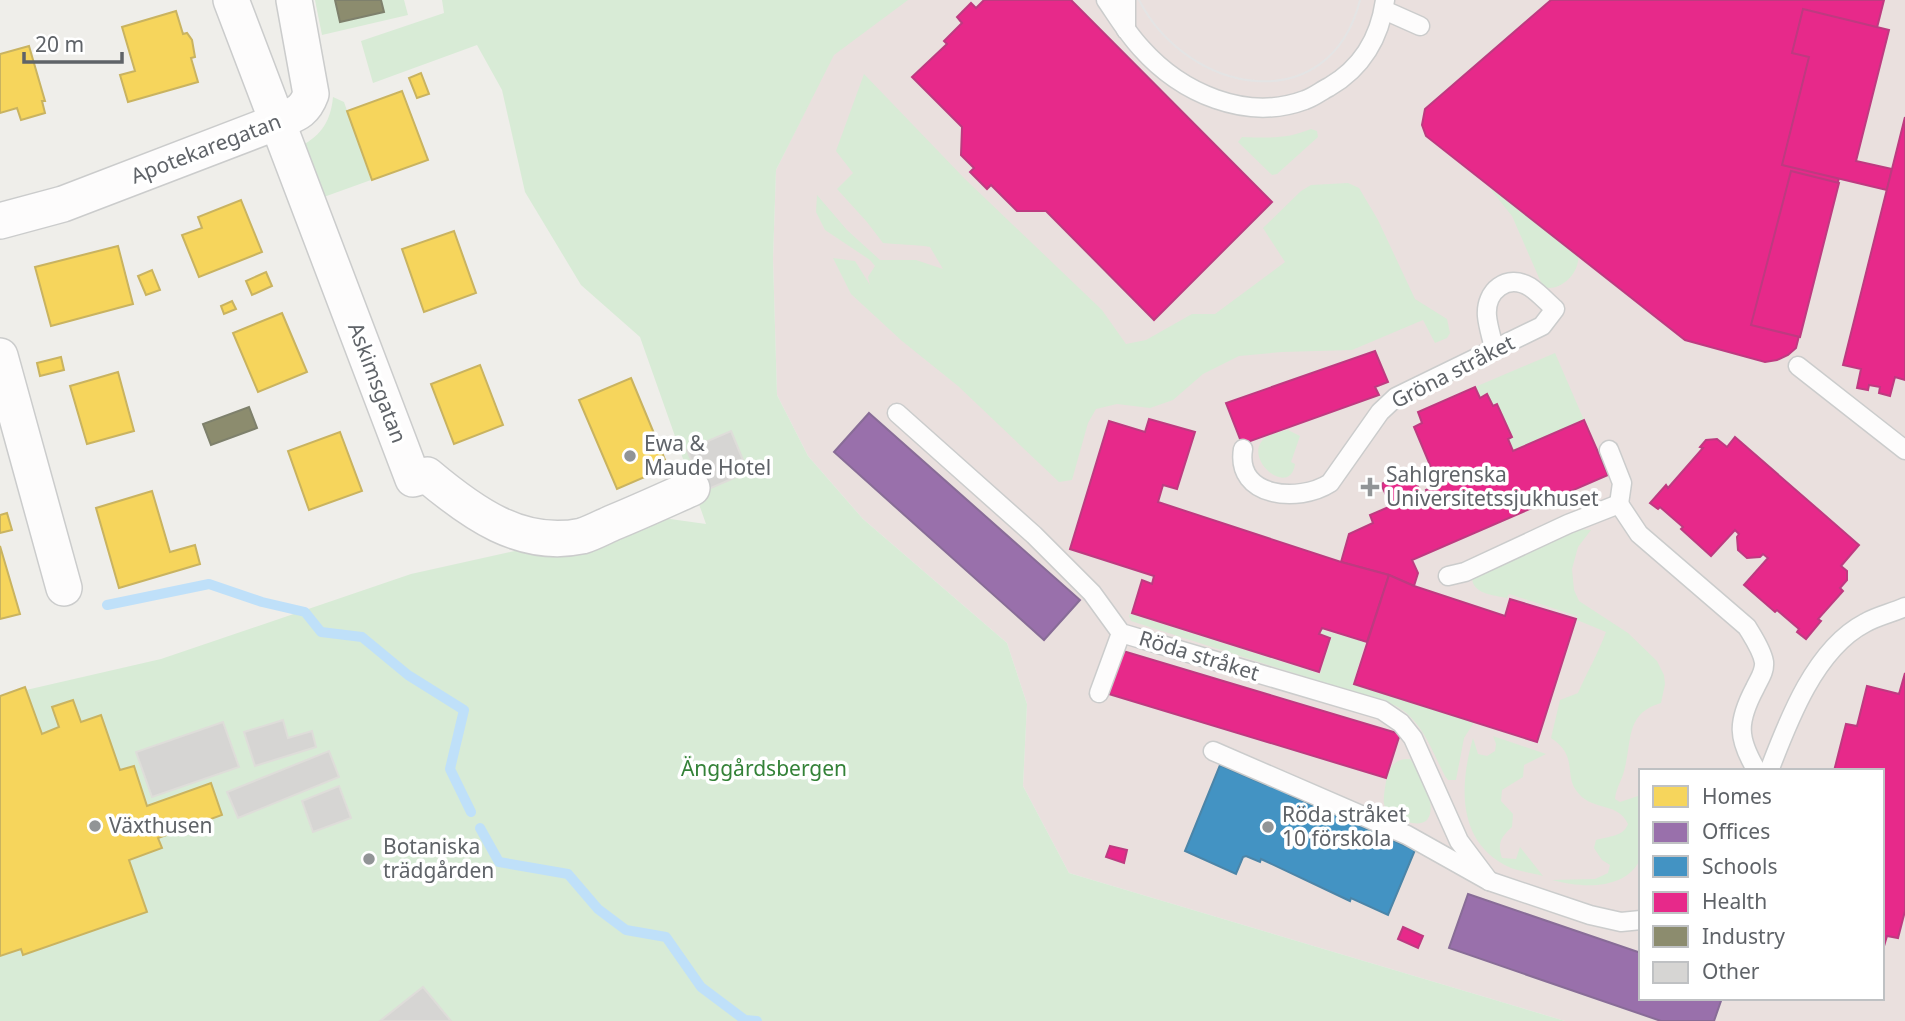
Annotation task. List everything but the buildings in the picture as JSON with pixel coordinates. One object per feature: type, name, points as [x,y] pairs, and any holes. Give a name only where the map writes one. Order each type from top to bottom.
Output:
[{"type":"street","name":"Askimsgatan","points":[[231,0],[413,479],[427,475],[486,519],[536,538],[583,536],[692,488]]},
{"type":"street","name":"Apotekaregatan","points":[[0,221],[63,204],[277,122],[306,106],[311,94],[293,0]]},
{"type":"street","points":[[0,356],[64,588]]},
{"type":"lane","points":[[1106,0],[1126,30],[1165,71],[1194,90],[1227,103],[1253,107],[1276,107],[1307,100],[1343,79],[1369,49],[1379,30],[1385,5],[1420,26]]},
{"type":"lane","points":[[1126,0],[1126,30]]},
{"type":"lane","name":"Gröna stråket","points":[[1243,449],[1243,469],[1256,485],[1287,495],[1319,490],[1329,483],[1380,412],[1396,397],[1542,326],[1555,309],[1532,288],[1515,281],[1503,284],[1494,290],[1488,303],[1487,316],[1494,349]]},
{"type":"lane","points":[[1798,366],[1905,450]]},
{"type":"lane","name":"Röda stråket","points":[[898,413],[1043,544],[1092,593],[1121,633],[1382,710],[1401,723],[1413,738],[1459,841],[1489,881]]},
{"type":"lane","points":[[1609,450],[1622,483],[1619,504],[1639,534],[1747,627],[1754,638],[1764,663],[1763,672],[1747,702],[1740,732],[1743,747],[1755,769]]},
{"type":"lane","points":[[1448,576],[1465,572],[1568,524],[1619,504]]},
{"type":"lane","points":[[1770,769],[1788,723],[1811,678],[1834,648],[1865,622],[1905,607]]},
{"type":"lane","points":[[1099,693],[1121,633]]},
{"type":"lane","points":[[1213,751],[1407,835],[1489,881],[1590,915],[1621,922],[1639,920]]},
{"type":"shaded area","name":"Sahlgrenska Universitetssjukhuset","points":[[906,0],[1905,0],[1905,1021],[1565,1021],[1069,873],[1023,786],[1027,704],[1007,643],[863,519],[808,456],[777,395],[773,259],[776,170],[834,53]]},
{"type":"green space","points":[[315,0],[404,0],[408,15],[322,35]]},
{"type":"green space","name":"Änggårdsbergen","points":[[442,0],[908,0],[834,55],[776,170],[773,259],[777,395],[808,456],[863,519],[1007,643],[1027,704],[1023,786],[1069,873],[1565,1021],[0,1021],[0,696],[161,659],[411,574],[663,518],[706,524],[640,337],[581,285],[525,192],[502,90],[477,45],[373,83],[361,41],[444,13]]},
{"type":"green space","points":[[864,74],[965,179],[1102,310],[1126,344],[1146,340],[1192,314],[1215,314],[1285,262],[1263,228],[1301,191],[1311,185],[1348,183],[1359,188],[1378,220],[1415,299],[1447,319],[1450,333],[1447,338],[1435,343],[1423,320],[1352,350],[1239,356],[1203,374],[1173,400],[1150,408],[1117,404],[1096,409],[1088,423],[1072,480],[1059,482],[958,386],[902,341],[851,294],[833,258],[855,261],[870,285],[868,277],[875,266],[825,230],[816,212],[817,195],[847,230],[880,260],[916,260],[943,269],[930,247],[883,243],[837,189],[853,173],[836,151]]},
{"type":"green space","points":[[333,97],[344,102],[371,180],[321,198],[301,146],[315,137],[324,126]]},
{"type":"green space","points":[[1311,129],[1317,131],[1318,137],[1277,174],[1272,175],[1238,142],[1242,137],[1269,138]]},
{"type":"green space","points":[[1480,165],[1572,245],[1577,255],[1577,267],[1565,282],[1555,287],[1543,287],[1512,216],[1492,191]]},
{"type":"green space","points":[[1555,353],[1584,420],[1513,451],[1508,439],[1511,436],[1498,405],[1493,406],[1480,398],[1475,387]]},
{"type":"green space","points":[[1288,430],[1300,436],[1291,462],[1295,464],[1290,475],[1282,478],[1272,474],[1264,466],[1259,456],[1260,445],[1269,436]]},
{"type":"green space","points":[[1579,529],[1591,530],[1578,547],[1572,569],[1574,590],[1579,601],[1628,633],[1657,661],[1664,675],[1661,703],[1642,713],[1632,728],[1624,771],[1615,799],[1620,802],[1639,796],[1639,861],[1634,869],[1614,882],[1576,885],[1552,880],[1595,879],[1608,873],[1610,865],[1602,860],[1594,848],[1596,840],[1619,834],[1628,824],[1618,812],[1592,803],[1579,794],[1574,787],[1565,752],[1551,738],[1560,700],[1578,693],[1606,632],[1577,620],[1577,616],[1509,594],[1507,598],[1479,590],[1472,577],[1500,561]]},
{"type":"green space","points":[[1130,614],[1320,674],[1331,638],[1321,634],[1322,630],[1365,642],[1353,684],[1475,721],[1464,738],[1456,780],[1448,780],[1420,728],[1396,706],[1131,621]]},
{"type":"green space","points":[[1493,736],[1546,754],[1524,765],[1523,777],[1502,790],[1501,801],[1513,814],[1512,827],[1500,844],[1502,858],[1516,859],[1520,847],[1543,876],[1511,868],[1493,858],[1480,844],[1472,829],[1466,812],[1465,794],[1468,757],[1473,738],[1478,754],[1487,756],[1495,751]]},
{"type":"green space","points":[[1410,759],[1414,764],[1429,797],[1430,814],[1422,823],[1403,820],[1391,813],[1384,804],[1390,770],[1394,764]]},
{"type":"waterway","points":[[107,605],[209,584],[262,602],[305,612],[321,632],[362,637],[408,675],[464,710],[450,769],[471,812]]},
{"type":"waterway","points":[[480,828],[499,862],[568,874],[598,909],[626,930],[666,937],[701,987],[745,1020],[757,1021]]},
{"type":"tram line","points":[[1139,0],[1161,32],[1189,57],[1222,73],[1256,81],[1289,78],[1319,65],[1344,39],[1360,0]]},
{"type":"place","name":"Ewa & Maude Hotel","points":[[630,456]]},
{"type":"place","name":"Sahlgrenska Universitetssjukhuset","points":[[1370,487]]},
{"type":"place","name":"Växthusen","points":[[95,826]]},
{"type":"place","name":"Röda stråket 10 förskola","points":[[1268,827]]},
{"type":"place","name":"Botaniska trädgården","points":[[369,859]]}]
